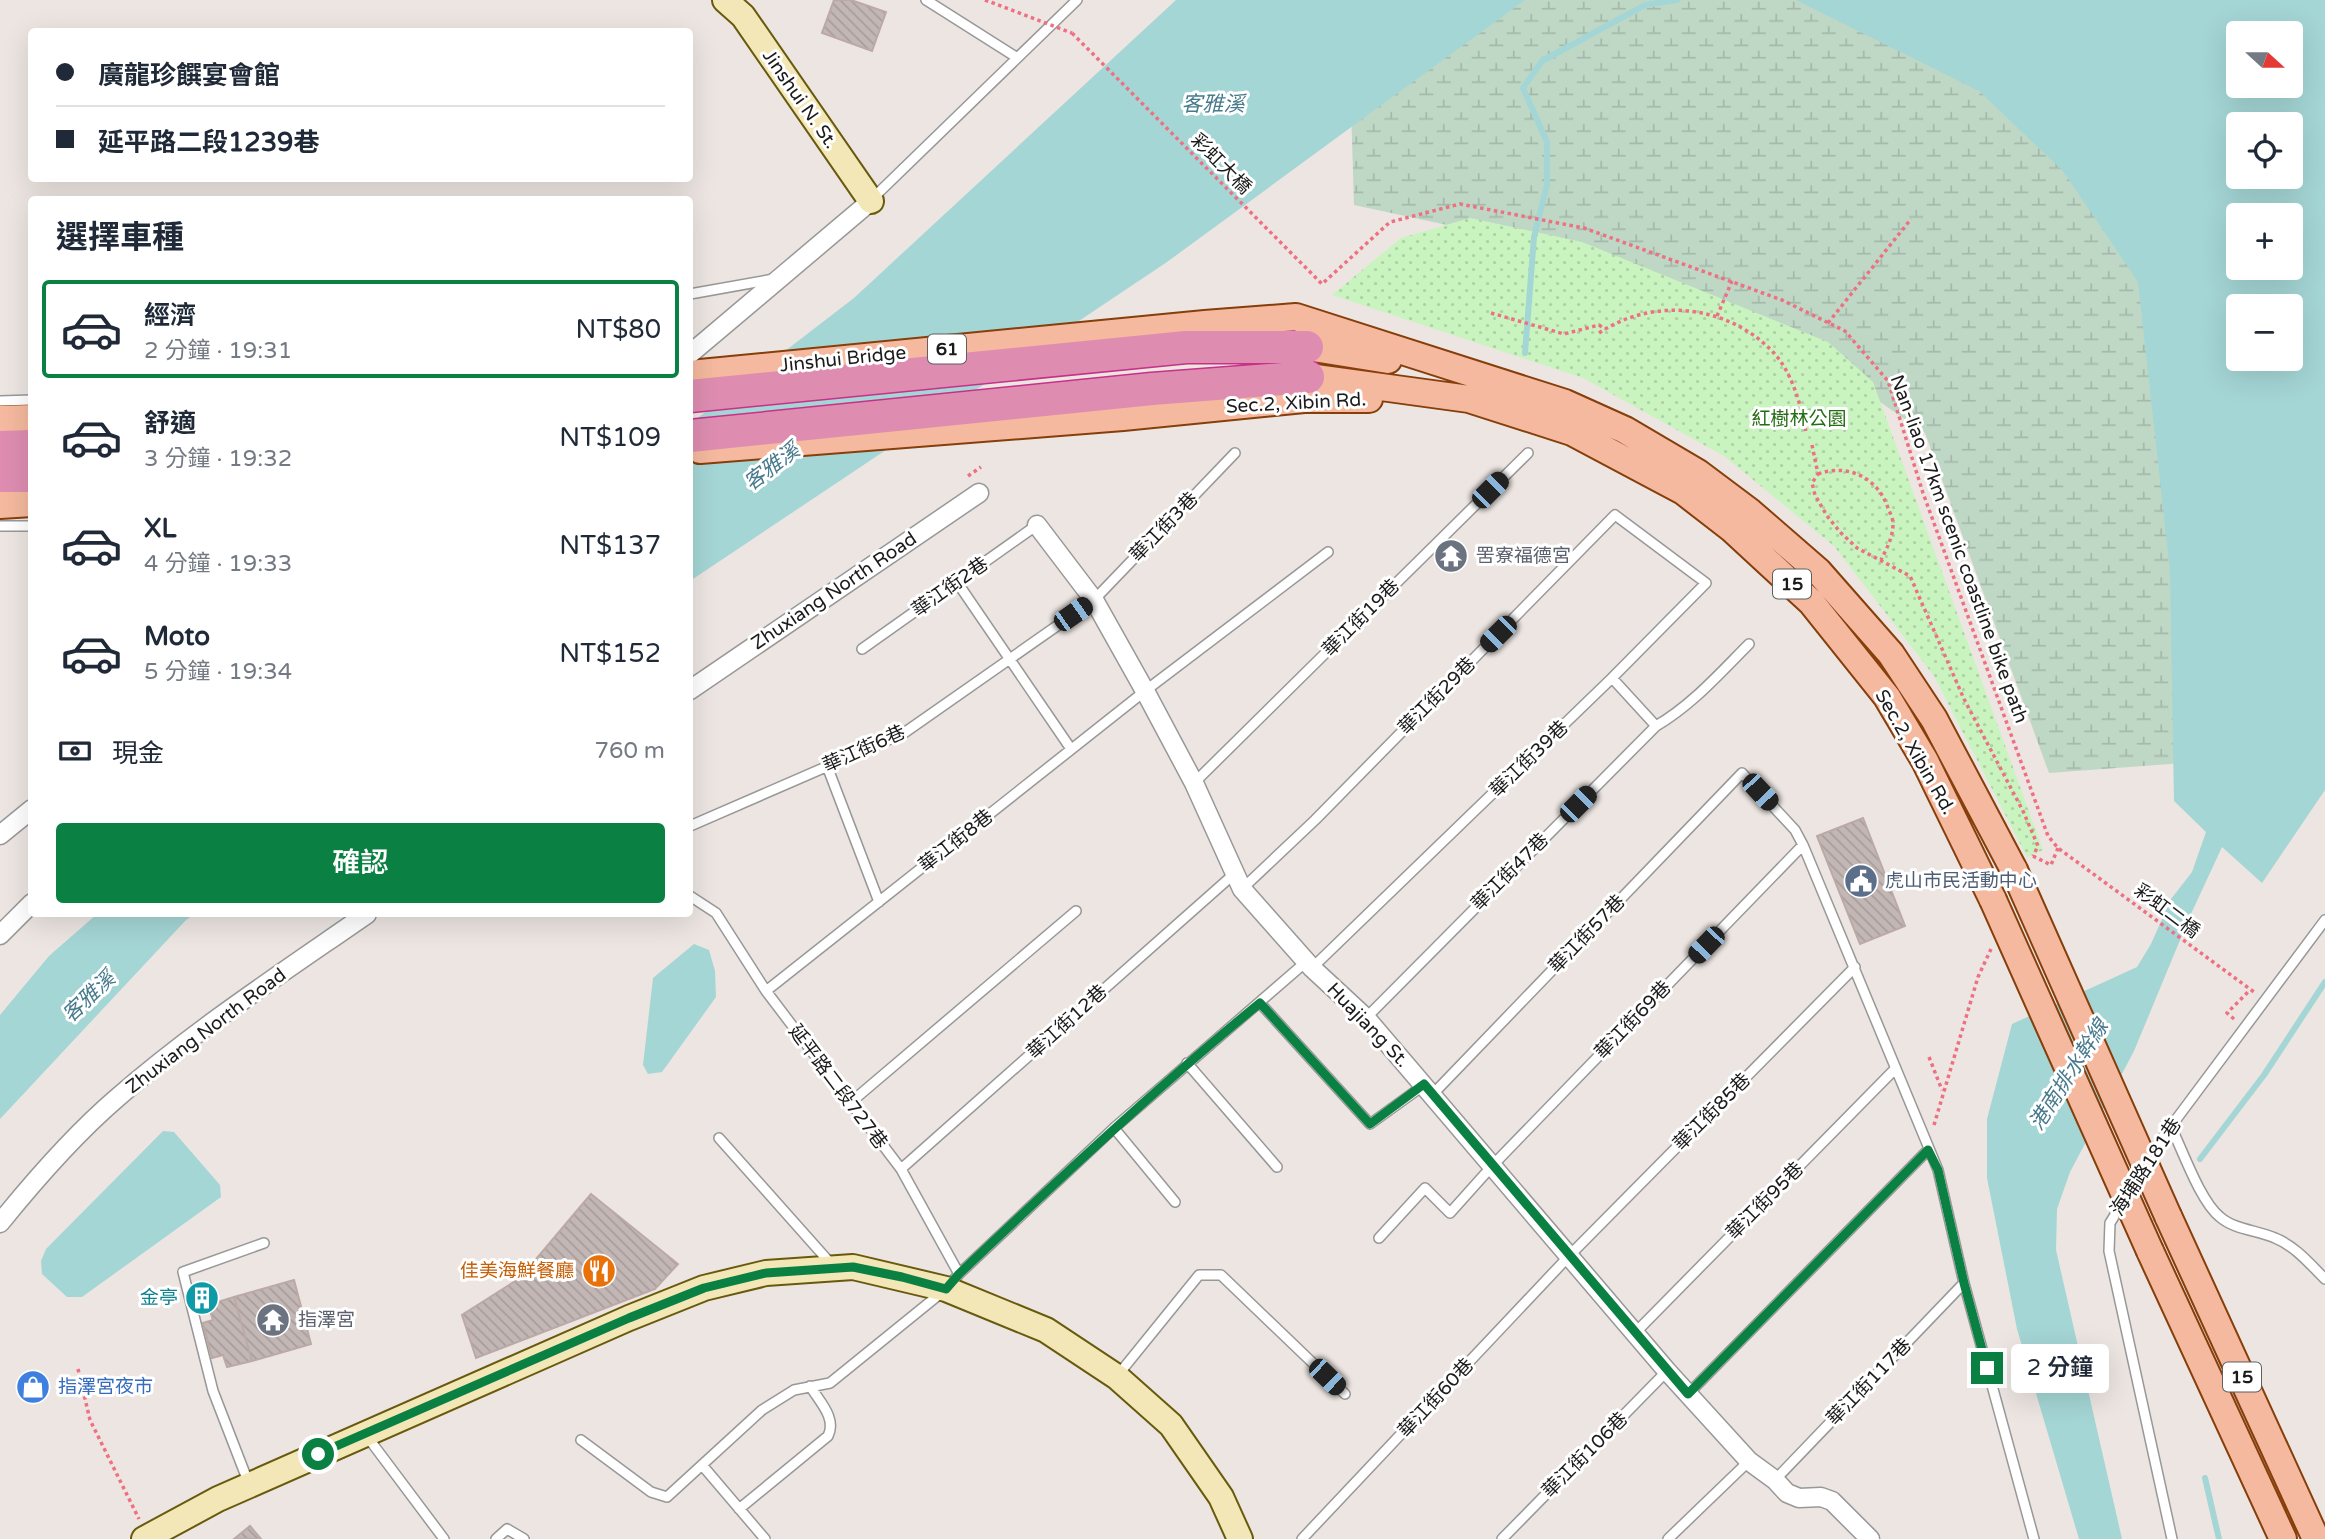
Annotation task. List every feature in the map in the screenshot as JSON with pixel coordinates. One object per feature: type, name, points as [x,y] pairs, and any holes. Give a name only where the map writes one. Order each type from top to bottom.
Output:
[{"type":"highway","name":"61","points":[[1196,335],[1308,362]]},
{"type":"highway","name":"Jinshui Bridge","points":[[693,396],[1196,335]]},
{"type":"highway","points":[[693,436],[1152,388],[1308,362]]},
{"type":"highway","points":[[0,447],[28,446]]},
{"type":"highway","points":[[0,477],[28,476]]},
{"type":"main road","name":"Sec.2, Xibin Rd.","points":[[1196,335],[1296,317],[1565,403],[1625,430],[1698,473],[1750,512],[1818,571],[1891,654],[2024,863]]},
{"type":"main road","name":"Jinshui Bridge","points":[[693,374],[1196,335]]},
{"type":"main road","name":"Sec.2, Xibin Rd.","points":[[1308,362],[1483,375]]},
{"type":"main road","name":"Sec.2, Xibin Rd.","points":[[1308,362],[1469,399],[1572,432],[1683,491],[1732,529],[1811,601],[1887,697],[1925,761],[1993,900],[2283,1539]]},
{"type":"main road","name":"Sec.2, Xibin Rd.","points":[[693,451],[1304,399],[1469,399]]},
{"type":"main road","points":[[0,419],[28,418]]},
{"type":"main road","points":[[0,505],[28,503]]},
{"type":"main road","name":"15","points":[[2024,863],[2168,1216],[2316,1539]]},
{"type":"street","name":"Jinshui N. St.","points":[[725,0],[743,16],[871,201]]},
{"type":"street","points":[[693,350],[871,201]]},
{"type":"street","name":"Zhuxiang North Road","points":[[693,688],[979,493]]},
{"type":"street","name":"Huajiang St.","points":[[1037,525],[1094,600],[1194,783],[1238,881],[1310,964],[1366,1018],[1635,1333],[1749,1461],[1775,1480],[1787,1493],[1799,1498],[1821,1497],[1832,1501],[1870,1539]]},
{"type":"street","points":[[0,835],[28,812]]},
{"type":"street","points":[[0,935],[28,906]]},
{"type":"street","name":"Zhuxiang North Road","points":[[0,1223],[32,1184],[114,1100],[205,1027],[363,917]]},
{"type":"street","points":[[146,1538],[249,1485],[629,1318],[704,1288],[766,1273],[853,1267],[902,1277],[953,1281],[1046,1330],[1117,1377],[1171,1425],[1221,1497],[1237,1538]]},
{"type":"lane","points":[[926,0],[1016,57]]},
{"type":"lane","points":[[871,201],[1077,0]]},
{"type":"lane","points":[[693,293],[779,278]]},
{"type":"lane","points":[[0,401],[28,400]]},
{"type":"lane","name":"華江街3巷","points":[[1094,600],[1235,453]]},
{"type":"lane","name":"華江街19巷","points":[[1194,783],[1528,453]]},
{"type":"lane","name":"華江街29巷","points":[[1238,881],[1324,811],[1615,515],[1665,552]]},
{"type":"lane","name":"華江街2巷","points":[[862,649],[1037,525]]},
{"type":"lane","points":[[0,526],[28,526]]},
{"type":"lane","name":"華江街8巷","points":[[766,991],[1145,691],[1328,552]]},
{"type":"lane","name":"華江街39巷","points":[[581,1440],[651,1492],[667,1497],[762,1410],[794,1390],[830,1383],[953,1281],[1114,1128],[1187,1063],[1310,964],[1612,678],[1706,583],[1665,552]]},
{"type":"lane","points":[[957,582],[1071,749]]},
{"type":"lane","name":"華江街6巷","points":[[693,825],[904,733],[1094,600]]},
{"type":"lane","name":"華江街47巷","points":[[1366,1018],[1656,726],[1696,696],[1749,644]]},
{"type":"lane","points":[[1612,678],[1656,726]]},
{"type":"lane","points":[[827,766],[879,902]]},
{"type":"lane","name":"華江街57巷","points":[[1260,1003],[1370,1124],[1428,1090],[1742,773],[1795,830],[1803,845]]},
{"type":"lane","points":[[1803,845],[1938,1170],[1964,1283],[2034,1539]]},
{"type":"lane","name":"華江街69巷","points":[[1379,1238],[1425,1188],[1450,1213],[1493,1165],[1803,845]]},
{"type":"lane","name":"華江街12巷","points":[[901,1169],[1238,881]]},
{"type":"lane","name":"延平路二段727巷","points":[[693,898],[716,913],[766,991],[901,1169],[953,1281]]},
{"type":"lane","points":[[850,1103],[1076,911]]},
{"type":"lane","name":"海埔路181巷","points":[[2172,1539],[2109,1251],[2110,1223],[2171,1127],[2325,920]]},
{"type":"lane","name":"華江街85巷","points":[[1569,1256],[1855,967]]},
{"type":"lane","points":[[1187,1063],[1277,1167]]},
{"type":"lane","name":"華江街95巷","points":[[1635,1333],[1895,1069]]},
{"type":"lane","points":[[2171,1127],[2206,1201],[2219,1217],[2244,1229],[2278,1238],[2298,1252],[2325,1279]]},
{"type":"lane","points":[[1114,1128],[1175,1202]]},
{"type":"lane","points":[[719,1138],[836,1269]]},
{"type":"lane","points":[[1688,1394],[1928,1150]]},
{"type":"lane","points":[[249,1485],[213,1391],[183,1272],[264,1244]]},
{"type":"lane","name":"華江街60巷","points":[[1302,1539],[1569,1256]]},
{"type":"lane","points":[[1117,1377],[1199,1275],[1221,1275],[1345,1394]]},
{"type":"lane","name":"華江街117巷","points":[[1775,1480],[1964,1283]]},
{"type":"lane","name":"華江街106巷","points":[[1502,1539],[1668,1371]]},
{"type":"lane","points":[[739,1509],[828,1436],[832,1428],[831,1419],[810,1386]]},
{"type":"lane","points":[[365,1434],[444,1539]]},
{"type":"lane","points":[[1668,1539],[1749,1461]]},
{"type":"lane","points":[[702,1465],[765,1539]]},
{"type":"lane","points":[[496,1539],[507,1529],[524,1539]]},
{"type":"path","name":"彩虹大橋","points":[[985,0],[1072,33],[1322,284]]},
{"type":"path","name":"Nan-liao 17km scenic coastline bike path","points":[[1322,284],[1390,222],[1460,204],[1584,228],[1782,300],[1845,331],[1888,381],[1923,493],[2048,836],[2058,848]]},
{"type":"path","points":[[1828,323],[1911,219]]},
{"type":"path","points":[[1717,316],[1732,281]]},
{"type":"path","points":[[1599,333],[1626,319],[1656,311],[1690,310],[1717,316],[1746,331],[1774,353],[1792,384],[1806,432]]},
{"type":"path","points":[[1491,313],[1564,334],[1599,325],[1605,329]]},
{"type":"path","points":[[1818,474],[1830,470],[1847,471],[1865,476],[1878,487],[1893,522],[1890,541],[1881,560]]},
{"type":"path","points":[[2024,863],[2050,865],[2058,848]]},
{"type":"path","name":"彩虹二橋","points":[[2058,848],[2259,996]]},
{"type":"path","points":[[2244,1028],[2227,1013],[2250,990]]},
{"type":"path","points":[[1929,1057],[1943,1092]]},
{"type":"path","points":[[78,1369],[90,1419],[146,1538]]},
{"type":"green space","points":[[1354,0],[2325,0],[2325,786],[2237,759],[2049,773],[1925,433],[1777,331],[1623,263],[1354,205],[1349,42]]},
{"type":"green space","name":"紅樹林公園","points":[[1470,218],[1582,242],[1828,342],[1873,382],[2043,850],[2027,857],[1934,676],[1834,546],[1724,456],[1583,378],[1332,295],[1401,238]]},
{"type":"water","name":"客雅溪","points":[[1176,0],[1525,0],[1167,262],[693,579],[693,422],[854,298]]},
{"type":"water","name":"港南排水幹線","points":[[1796,0],[2325,0],[2325,790],[2262,883],[2222,847],[2134,1051],[2070,1172],[2057,1209],[2056,1250],[2122,1539],[2079,1539],[2017,1329],[1987,1178],[1987,1119],[2012,1024],[2137,967],[2151,944],[2171,899],[2192,872],[2206,832],[2174,801],[2170,571],[2138,282],[2063,171],[1979,91]]},
{"type":"water","name":"客雅溪","points":[[94,917],[190,917],[0,1119],[0,1015],[49,956]]},
{"type":"water","points":[[694,944],[709,950],[715,971],[716,997],[662,1072],[648,1074],[643,1065],[653,978]]},
{"type":"water","points":[[163,1131],[174,1132],[220,1185],[221,1197],[82,1297],[67,1297],[42,1274],[41,1261],[46,1249]]},
{"type":"building","points":[[834,0],[851,0],[886,12],[872,51],[822,33]]},
{"type":"building","name":"罟寮福德宮","points":[[1449,546],[1460,557],[1452,565],[1441,555]]},
{"type":"building","name":"虎山市民活動中心","points":[[1863,818],[1905,926],[1860,944],[1817,836]]},
{"type":"building","name":"佳美海鮮餐廳","points":[[591,1194],[678,1264],[655,1289],[476,1358],[462,1315],[520,1278]]},
{"type":"building","name":"指澤宮","points":[[294,1280],[311,1344],[252,1361],[234,1297]]},
{"type":"building","points":[[234,1297],[252,1361],[227,1367],[223,1355],[212,1358],[203,1323],[213,1320],[208,1305]]},
{"type":"building","points":[[250,1526],[261,1539],[234,1539]]},
{"type":"waterway","points":[[1525,353],[1534,237],[1547,185],[1547,142],[1523,88],[1542,61],[1645,5],[1677,0]]},
{"type":"waterway","points":[[2200,1159],[2264,1075],[2325,982]]},
{"type":"waterway","points":[[2205,1478],[2219,1539]]},
{"type":"place","name":"罟寮福德宮","points":[[1451,556]]},
{"type":"place","name":"虎山市民活動中心","points":[[1861,881]]},
{"type":"place","name":"佳美海鮮餐廳","points":[[599,1271]]},
{"type":"place","name":"金亭","points":[[202,1298]]},
{"type":"place","name":"指澤宮","points":[[273,1320]]},
{"type":"place","name":"指澤宮夜市","points":[[33,1387]]},
{"type":"route","points":[[318,1454],[704,1288],[766,1273],[853,1267],[946,1289],[1114,1128],[1260,1003],[1370,1124],[1424,1084],[1688,1394],[1928,1150],[1938,1170],[1987,1368]]}]
